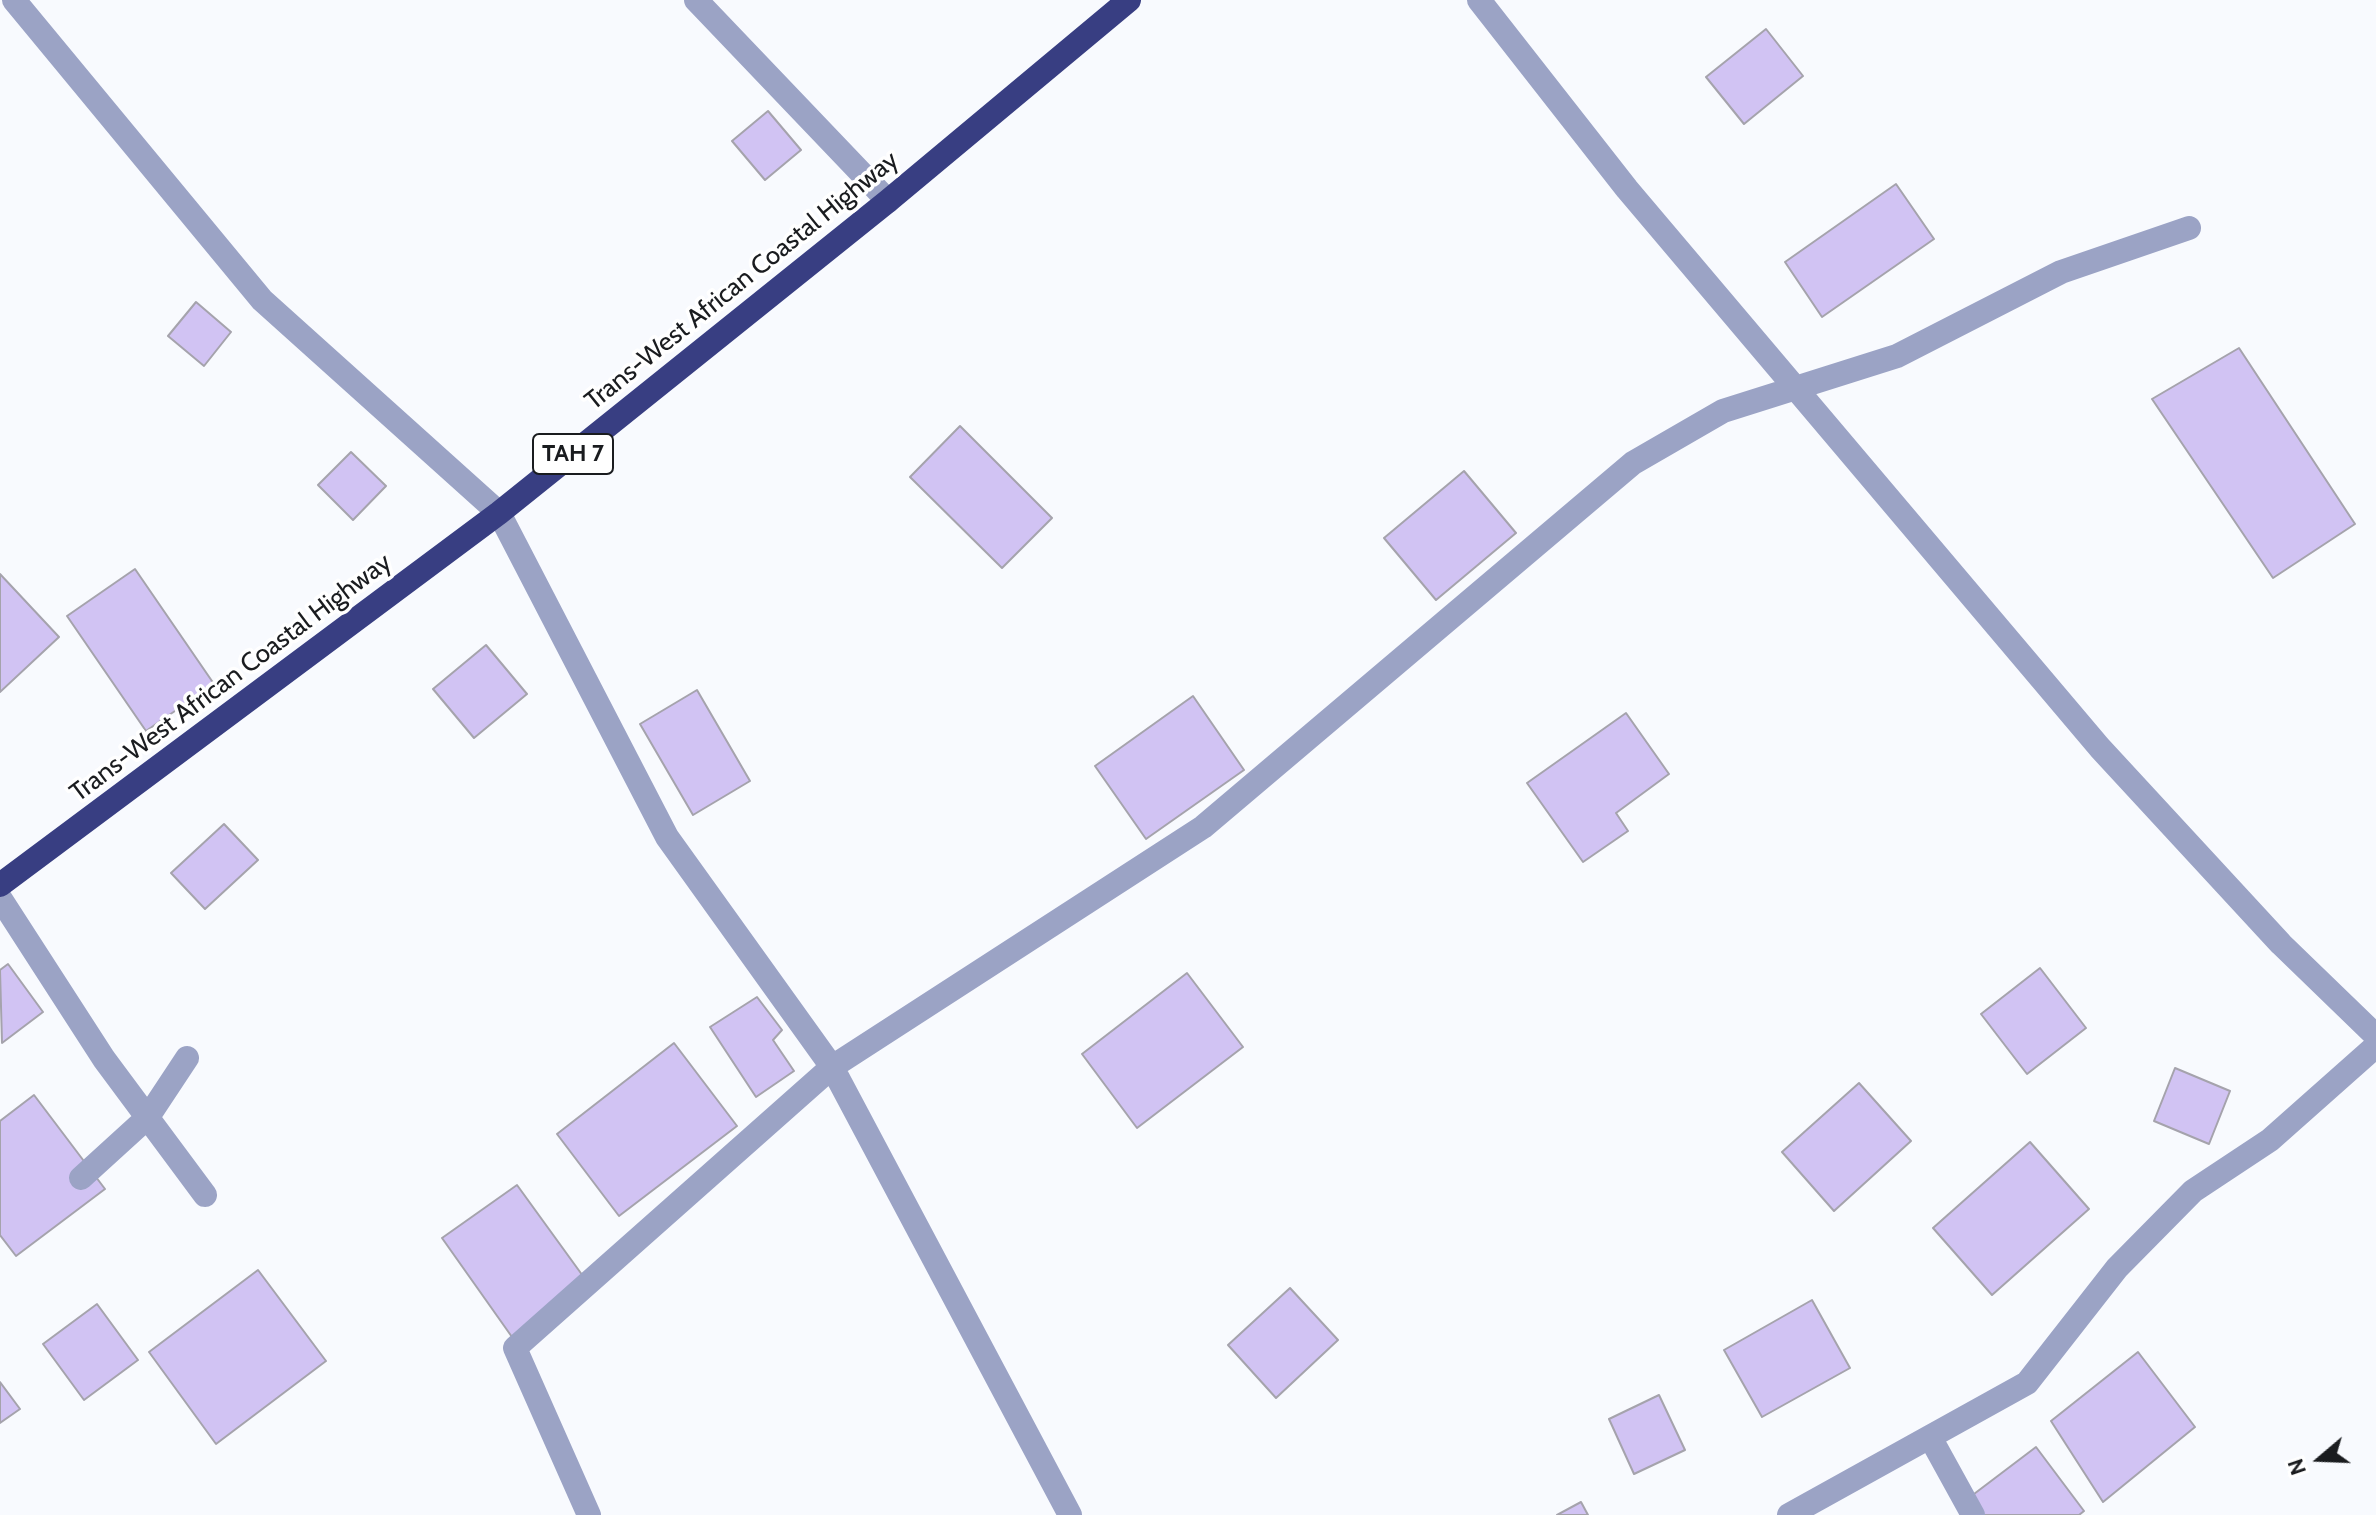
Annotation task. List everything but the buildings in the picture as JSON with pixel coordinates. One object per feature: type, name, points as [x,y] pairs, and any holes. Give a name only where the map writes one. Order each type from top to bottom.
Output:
[{"type":"highway","name":"Trans-West African Coastal Highway","points":[[0,885],[499,513],[888,201],[1129,0]]},
{"type":"street","points":[[14,0],[262,300],[499,513],[667,837],[832,1067],[1070,1515]]},
{"type":"street","points":[[696,0],[888,201]]},
{"type":"street","points":[[1479,0],[1627,189],[2100,748],[2281,944],[2376,1036]]},
{"type":"street","points":[[589,1515],[515,1348],[832,1067],[1203,827],[1633,463],[1723,411],[1897,356],[2061,272],[2189,228]]},
{"type":"street","points":[[0,898],[104,1059],[205,1195]]},
{"type":"street","points":[[1789,1515],[2027,1383],[2117,1268],[2193,1191],[2270,1140],[2376,1046]]},
{"type":"street","points":[[81,1178],[148,1117],[187,1058]]},
{"type":"street","points":[[1930,1437],[1973,1515]]}]
